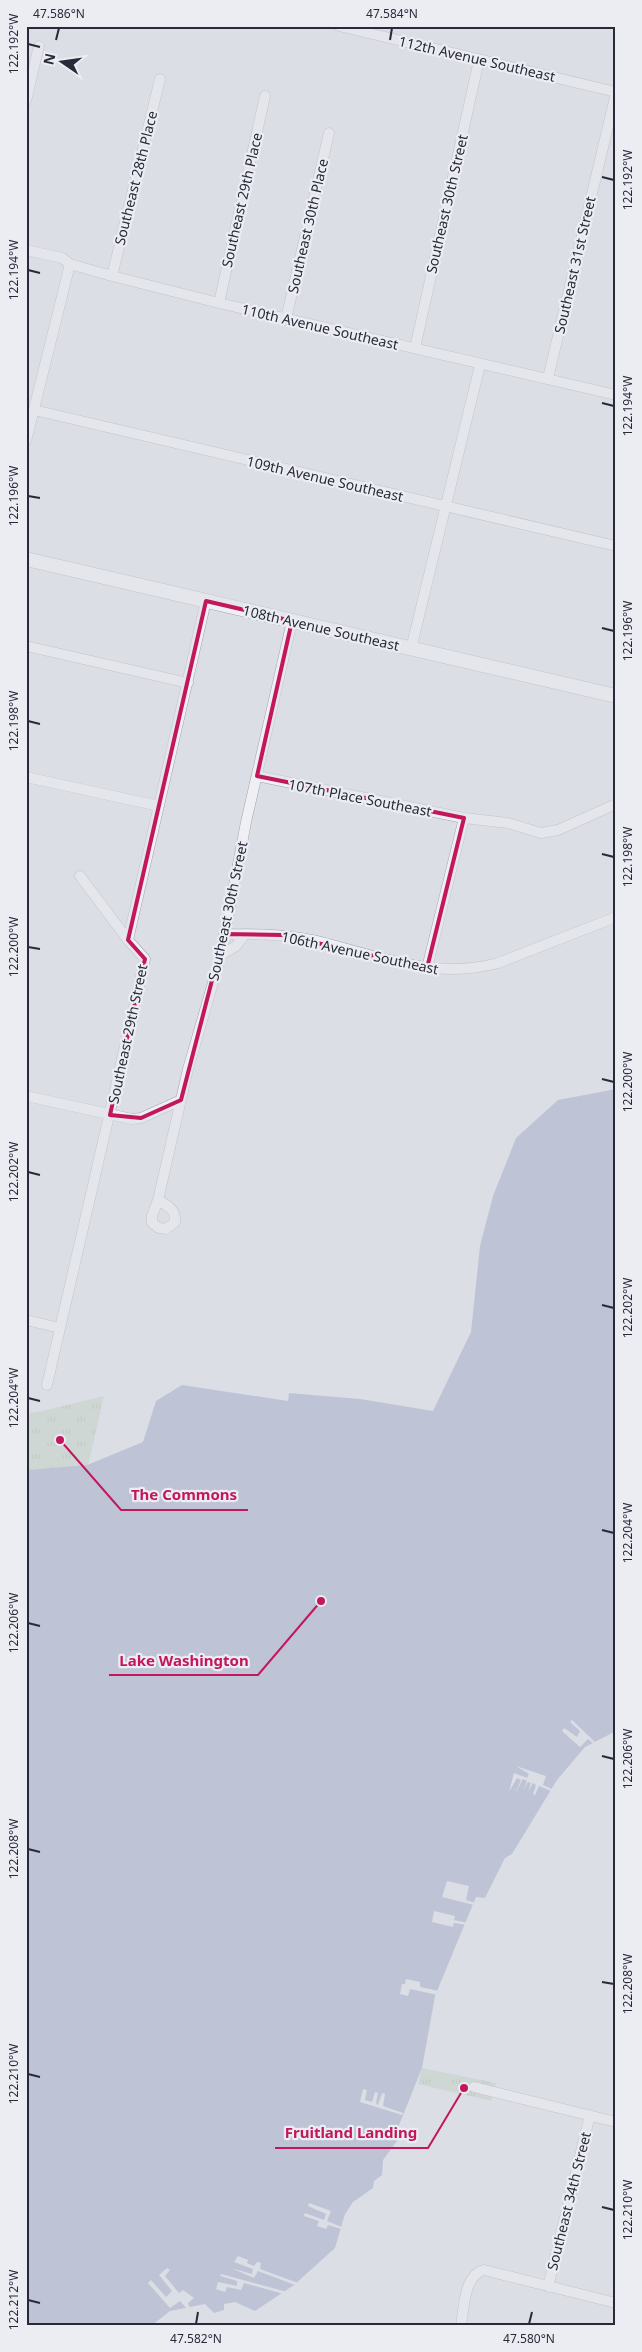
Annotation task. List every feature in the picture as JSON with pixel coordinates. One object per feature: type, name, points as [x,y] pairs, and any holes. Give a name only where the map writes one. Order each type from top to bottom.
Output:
[{"type":"street","name":"112th Avenue Southeast","points":[[339,26],[616,92]]},
{"type":"street","points":[[26,101],[39,46]]},
{"type":"street","name":"Southeast 30th Street","points":[[415,348],[480,60]]},
{"type":"street","name":"Southeast 28th Place","points":[[112,276],[160,79]]},
{"type":"street","name":"Southeast 31st Street","points":[[548,378],[616,92]]},
{"type":"street","name":"Southeast 29th Place","points":[[219,303],[265,96]]},
{"type":"street","name":"Southeast 30th Place","points":[[286,319],[329,133]]},
{"type":"street","name":"110th Avenue Southeast","points":[[26,250],[62,258],[70,264],[112,276],[219,303],[616,395]]},
{"type":"street","points":[[26,441],[70,264]]},
{"type":"street","points":[[411,649],[447,508],[480,365]]},
{"type":"street","name":"109th Avenue Southeast","points":[[34,410],[616,546]]},
{"type":"street","name":"108th Avenue Southeast","points":[[26,559],[616,696]]},
{"type":"street","points":[[128,940],[206,601]]},
{"type":"street","name":"Southeast 30th Street","points":[[158,1200],[181,1100],[221,955],[256,776],[292,621]]},
{"type":"street","points":[[26,646],[188,683]]},
{"type":"street","name":"107th Place Southeast","points":[[256,776],[464,818],[508,823],[535,832],[548,833],[616,804]]},
{"type":"street","points":[[26,777],[159,806]]},
{"type":"street","points":[[427,968],[464,818]]},
{"type":"street","points":[[80,876],[128,940]]},
{"type":"street","name":"106th Avenue Southeast","points":[[224,934],[282,935],[427,968],[457,970],[489,966],[616,917]]},
{"type":"street","points":[[221,955],[236,946],[246,934]]},
{"type":"street","name":"Southeast 29th Street","points":[[47,1385],[145,959],[128,940]]},
{"type":"street","points":[[26,1096],[110,1115],[141,1118],[181,1100]]},
{"type":"street","points":[[26,1320],[60,1328]]},
{"type":"street","points":[[474,2088],[616,2122]]},
{"type":"street","name":"Southeast 34th Street","points":[[548,2287],[590,2115]]},
{"type":"street","points":[[460,2326],[471,2279],[477,2272],[484,2270],[616,2304]]},
{"type":"highlighted area","points":[[206,601],[292,621],[257,776],[464,818],[427,968],[282,935],[224,934],[181,1100],[141,1118],[110,1115],[145,959],[128,940]]},
{"type":"green space","points":[[104,1396],[88,1466],[26,1470],[26,1413],[38,1412]]},
{"type":"green space","points":[[422,2068],[496,2083],[491,2101],[418,2084]]},
{"type":"water","points":[[616,1089],[616,1731],[585,1747],[557,1780],[512,1854],[505,1858],[485,1898],[476,1897],[435,1996],[422,2068],[395,2135],[400,2137],[383,2160],[382,2175],[374,2181],[373,2188],[353,2202],[345,2214],[335,2248],[294,2285],[255,2311],[235,2302],[224,2304],[224,2310],[214,2313],[205,2304],[170,2311],[151,2326],[26,2326],[26,1470],[87,1465],[143,1442],[156,1401],[182,1385],[288,1401],[289,1393],[360,1399],[433,1411],[471,1332],[480,1246],[493,1196],[516,1138],[558,1100]]},
{"type":"pier","points":[[572,1720],[597,1744],[595,1745],[588,1739],[580,1747],[562,1731],[564,1728],[577,1737],[580,1731],[570,1722]]},
{"type":"pier","points":[[516,1766],[546,1776],[543,1785],[552,1789],[551,1791],[539,1786],[535,1795],[533,1794],[536,1785],[533,1783],[528,1792],[531,1783],[528,1782],[523,1790],[527,1781],[523,1779],[515,1794],[521,1780],[517,1778],[509,1792],[514,1773],[527,1778],[529,1774]]},
{"type":"pier","points":[[447,1881],[469,1886],[466,1900],[475,1903],[474,1905],[442,1897]]},
{"type":"pier","points":[[434,1911],[455,1916],[454,1920],[468,1923],[468,1925],[454,1923],[453,1927],[432,1922]]},
{"type":"pier","points":[[406,1979],[420,1982],[420,1987],[439,1991],[438,1995],[410,1989],[408,1996],[400,1994],[402,1984],[405,1984]]},
{"type":"pier","points":[[363,2089],[367,2090],[365,2100],[372,2102],[375,2092],[378,2093],[376,2103],[378,2105],[382,2093],[385,2094],[383,2106],[403,2113],[402,2115],[360,2102]]},
{"type":"pier","points":[[309,2203],[331,2211],[327,2221],[342,2227],[341,2229],[328,2225],[326,2229],[317,2226],[319,2221],[304,2216],[305,2213],[324,2220],[326,2214],[308,2206]]},
{"type":"pier","points":[[238,2256],[248,2260],[247,2263],[254,2266],[257,2262],[261,2263],[260,2269],[298,2283],[295,2285],[258,2271],[254,2278],[231,2268],[252,2274],[253,2269],[234,2262]]},
{"type":"pier","points":[[167,2268],[170,2270],[165,2276],[179,2293],[183,2290],[194,2298],[188,2303],[190,2308],[187,2309],[180,2301],[170,2308],[148,2283],[151,2280],[166,2297],[172,2291],[159,2275]]},
{"type":"pier","points":[[221,2274],[287,2292],[284,2294],[244,2283],[241,2290],[227,2287],[225,2292],[216,2289],[218,2282],[237,2286],[237,2281],[220,2276]]},
{"type":"place","name":"The Commons","points":[[60,1440]]},
{"type":"place","name":"Lake Washington","points":[[321,1601]]},
{"type":"place","name":"Fruitland Landing","points":[[464,2088]]}]
